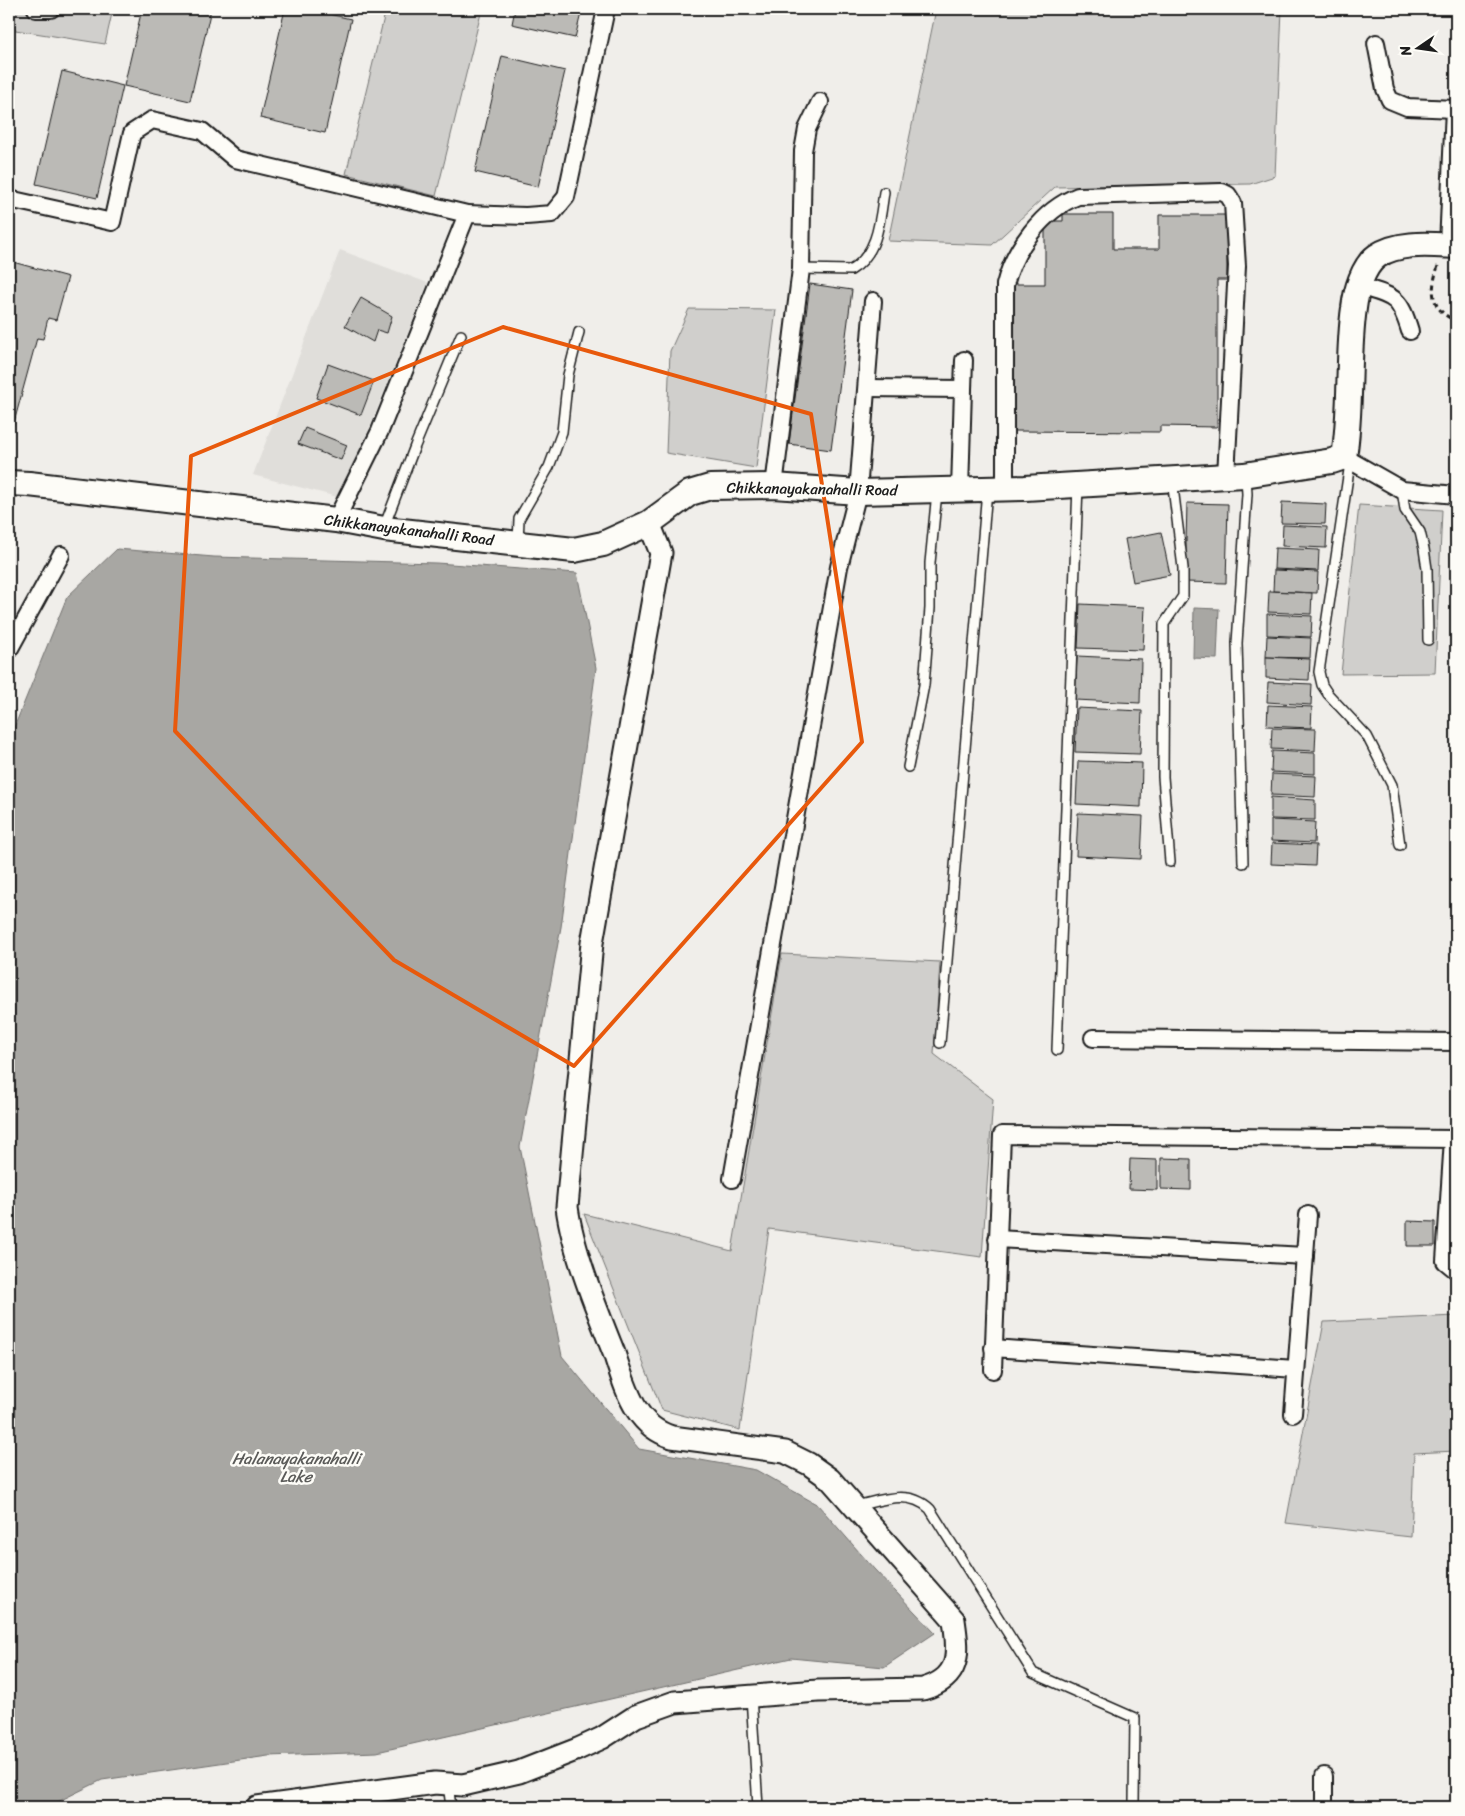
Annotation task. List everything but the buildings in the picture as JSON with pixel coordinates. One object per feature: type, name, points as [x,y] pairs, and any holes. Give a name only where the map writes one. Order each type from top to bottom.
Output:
[{"type":"main road","points":[[1347,460],[1354,307],[1362,276],[1376,257],[1408,246],[1449,246]]},
{"type":"main road","name":"Chikkanayakanahalli Road","points":[[9,483],[336,520],[384,529],[574,550],[603,544],[649,523],[690,493],[710,487],[774,486],[858,492],[996,489],[1236,475],[1347,460]]},
{"type":"street","points":[[36,9],[51,9]]},
{"type":"street","points":[[9,199],[112,222],[132,132],[152,120],[202,131],[235,159],[467,214],[526,216],[552,214],[566,197],[606,9]]},
{"type":"street","points":[[1376,43],[1385,89],[1390,100],[1407,107],[1455,108],[1449,246]]},
{"type":"street","points":[[774,486],[801,269],[803,151],[807,129],[820,102]]},
{"type":"street","points":[[996,489],[1006,278],[1016,254],[1033,232],[1061,203],[1078,196],[1222,192],[1228,195],[1233,203],[1237,266],[1236,475]]},
{"type":"street","points":[[336,520],[380,431],[467,214]]},
{"type":"street","points":[[1360,286],[1385,294],[1398,301],[1403,308],[1410,331]]},
{"type":"street","points":[[732,1179],[839,567],[858,492],[873,302]]},
{"type":"street","points":[[948,490],[963,388],[964,360]]},
{"type":"street","points":[[867,388],[963,388]]},
{"type":"street","points":[[1347,460],[1402,490],[1456,495]]},
{"type":"street","points":[[257,1807],[434,1783],[463,1785],[519,1772],[602,1738],[636,1716],[675,1702],[818,1691],[923,1689],[936,1686],[946,1678],[956,1665],[957,1640],[954,1620],[830,1479],[809,1464],[785,1452],[770,1448],[689,1440],[656,1432],[636,1410],[601,1322],[568,1216],[567,1207],[592,943],[661,553],[649,523]]},
{"type":"street","points":[[9,650],[61,554]]},
{"type":"street","points":[[1093,1038],[1456,1042]]},
{"type":"street","points":[[993,1370],[1002,1135],[1454,1139],[1445,1262],[1456,1270]]},
{"type":"street","points":[[1292,1414],[1308,1215]]},
{"type":"street","points":[[997,1239],[1305,1256]]},
{"type":"street","points":[[993,1348],[1295,1369]]},
{"type":"street","points":[[1324,1776],[1324,1807]]},
{"type":"lane","points":[[801,269],[851,270],[857,266],[876,238],[884,192]]},
{"type":"lane","points":[[518,544],[520,519],[549,468],[562,432],[568,375],[579,332]]},
{"type":"lane","points":[[384,529],[415,446],[461,335]]},
{"type":"lane","points":[[1347,460],[1319,672],[1322,685],[1328,694],[1367,736],[1392,785],[1400,845]]},
{"type":"lane","points":[[1236,475],[1247,494],[1237,643],[1243,863]]},
{"type":"lane","points":[[1170,862],[1163,777],[1164,624],[1183,596],[1183,568],[1172,479]]},
{"type":"lane","points":[[1057,1050],[1078,484]]},
{"type":"lane","points":[[940,1043],[996,489]]},
{"type":"lane","points":[[908,767],[924,685],[930,608],[930,563],[948,490]]},
{"type":"lane","points":[[1402,490],[1405,510],[1420,532],[1424,549],[1427,568],[1428,640]]},
{"type":"lane","points":[[853,1506],[903,1496],[917,1499],[924,1503],[930,1509],[1033,1673],[1135,1718],[1134,1803]]},
{"type":"lane","points":[[751,1696],[758,1807]]},
{"type":"lane","points":[[448,1784],[450,1807]]},
{"type":"path","points":[[1449,246],[1433,287],[1433,298],[1442,314],[1452,319]]},
{"type":"highlighted area","points":[[503,327],[811,414],[862,742],[574,1066],[394,960],[175,731],[191,456]]},
{"type":"shaded area","points":[[9,9],[113,9],[105,44],[9,29]]},
{"type":"shaded area","points":[[386,9],[482,9],[436,196],[346,174]]},
{"type":"shaded area","points":[[924,9],[1282,9],[1275,176],[1250,184],[1055,187],[992,245],[888,241],[935,14]]},
{"type":"shaded area","points":[[340,250],[428,283],[341,498],[253,475]]},
{"type":"shaded area","points":[[689,309],[776,310],[756,468],[666,453],[670,351]]},
{"type":"shaded area","points":[[1359,505],[1442,510],[1435,673],[1341,674]]},
{"type":"shaded area","points":[[782,954],[940,962],[934,1054],[993,1099],[982,1257],[769,1229],[740,1430],[662,1410],[584,1214],[732,1251]]},
{"type":"shaded area","points":[[1456,1316],[1456,1451],[1414,1453],[1411,1537],[1286,1523],[1324,1322]]},
{"type":"water","name":"Halanayakanahalli Lake","points":[[117,549],[214,557],[436,563],[577,573],[596,668],[561,927],[520,1147],[562,1356],[639,1449],[756,1470],[818,1505],[874,1569],[935,1633],[884,1667],[791,1658],[377,1752],[268,1756],[102,1780],[47,1807],[9,1807],[9,740],[67,597]]},
{"type":"water","points":[[1194,608],[1219,609],[1217,659],[1193,658]]}]
